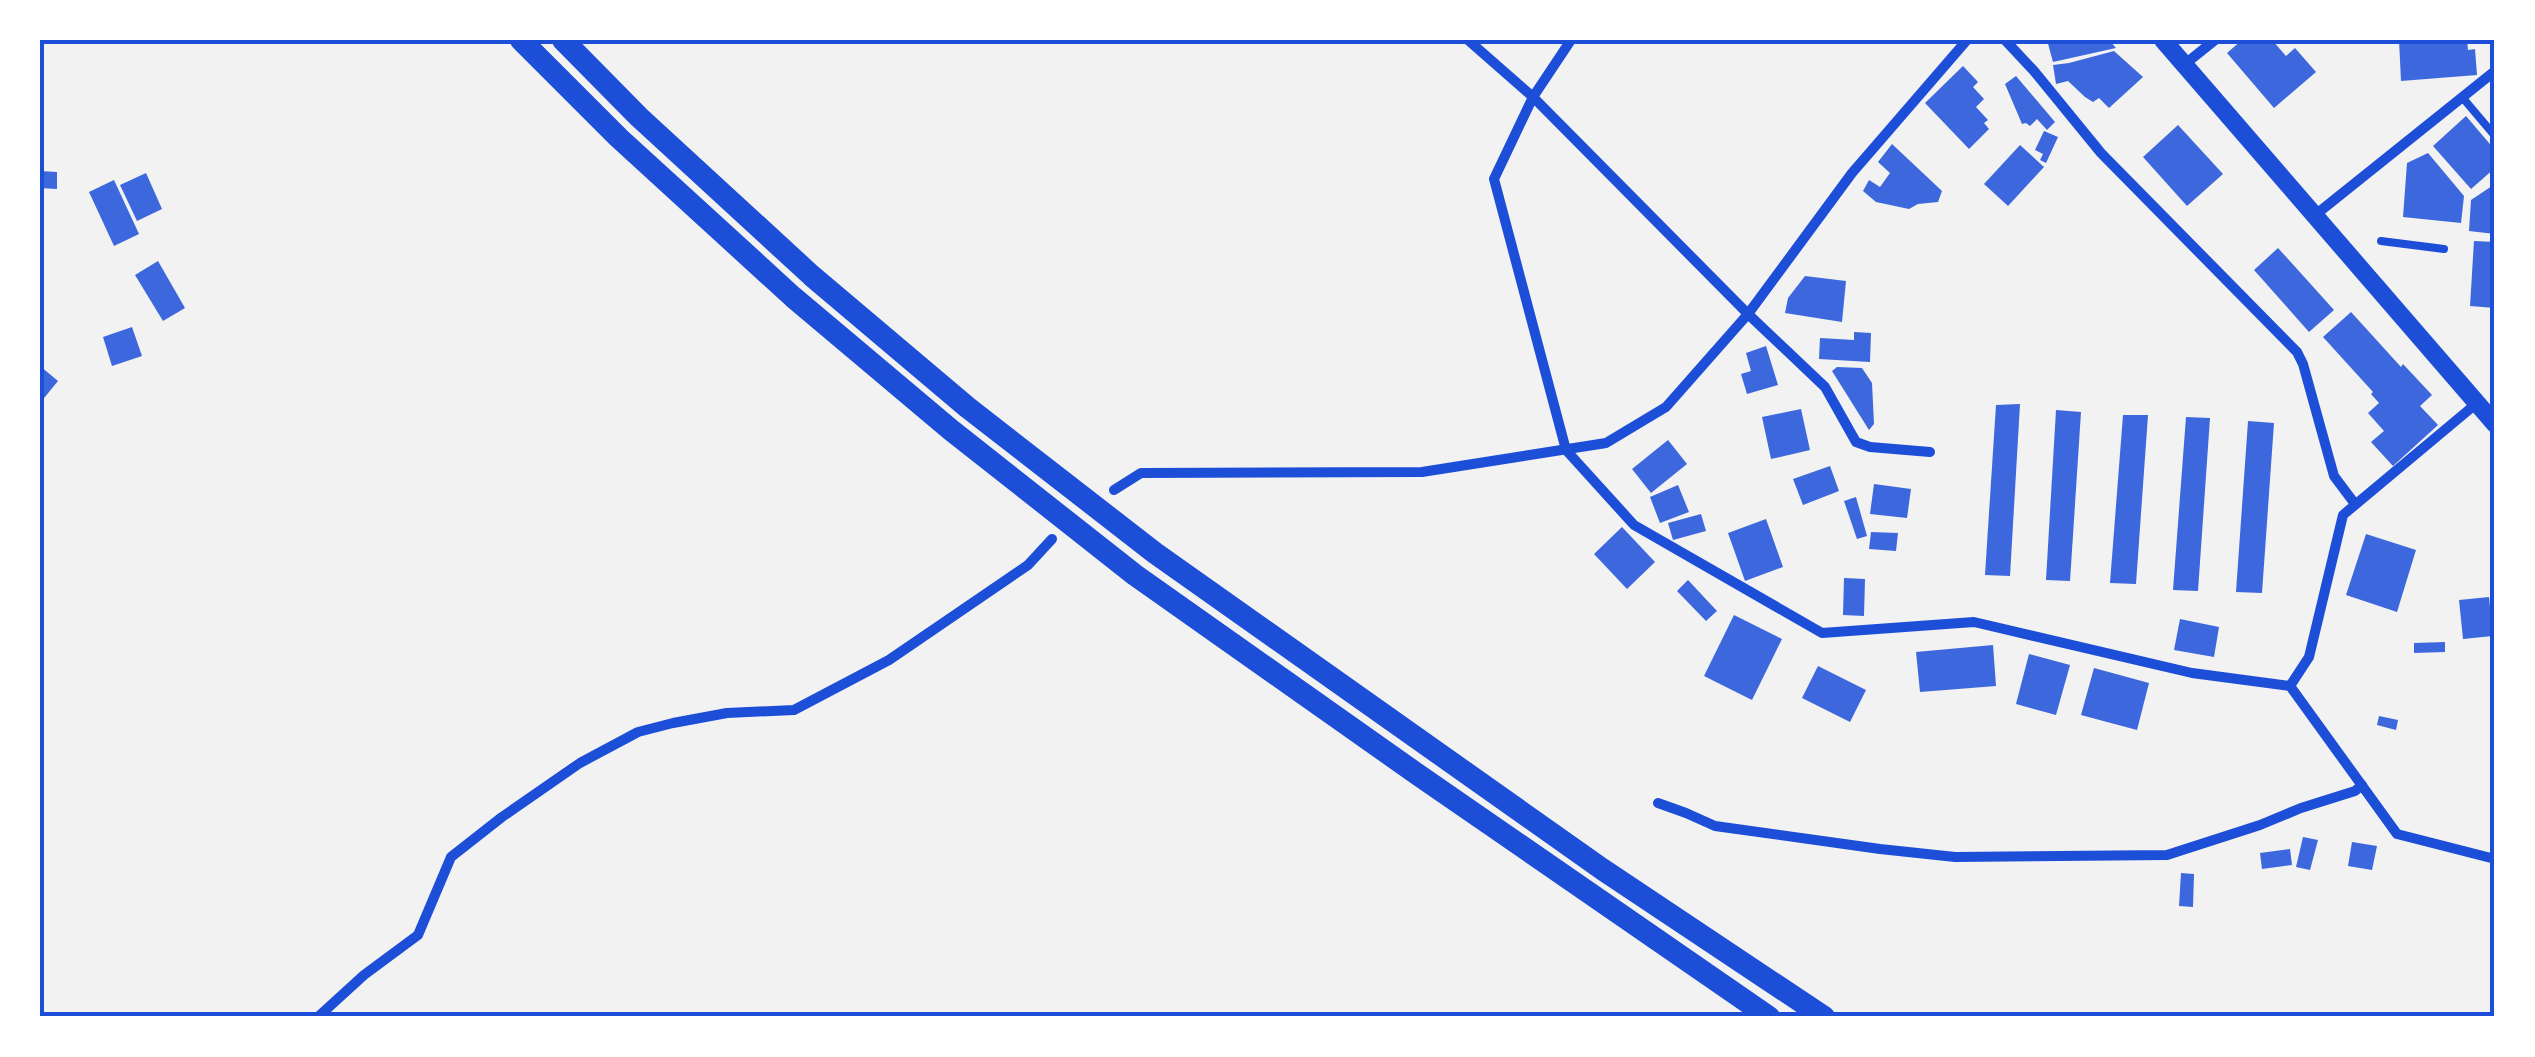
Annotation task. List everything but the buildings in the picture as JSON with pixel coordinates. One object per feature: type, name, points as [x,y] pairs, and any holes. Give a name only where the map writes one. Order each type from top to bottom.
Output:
[{"type":"main road","points":[[521,40],[619,138],[793,297],[950,430],[1120,563],[1416,774],[1769,1017]]},
{"type":"main road","points":[[563,40],[640,118],[812,276],[967,407],[1139,540],[1602,869],[1824,1017]]},
{"type":"street","points":[[1468,40],[1533,97],[1824,387],[1856,442],[1870,447],[1930,452]]},
{"type":"street","points":[[1571,40],[1533,97],[1494,179],[1566,450],[1634,525],[1822,633],[1974,622],[2192,673],[2290,686],[2397,834],[2495,859]]},
{"type":"street","points":[[1114,490],[1141,473],[1422,472],[1606,442],[1666,407],[1748,314],[1852,173],[1967,40]]},
{"type":"street","points":[[2005,40],[2101,153],[2297,352],[2334,476],[2356,504]]},
{"type":"street","points":[[2163,40],[2495,424]]},
{"type":"street","points":[[2185,64],[2215,40]]},
{"type":"street","points":[[2314,216],[2495,70]]},
{"type":"street","points":[[2290,686],[2309,657],[2342,514],[2476,403]]},
{"type":"street","points":[[318,1017],[364,975],[418,935],[451,857],[580,764],[638,732],[673,723],[728,713],[794,710],[888,660],[1028,566],[1052,539]]},
{"type":"street","points":[[1658,804],[1715,826],[1880,849],[1955,856],[2167,856],[2260,826],[2362,785]]},
{"type":"lane","points":[[2462,97],[2495,136]]},
{"type":"lane","points":[[2381,242],[2444,249]]}]
